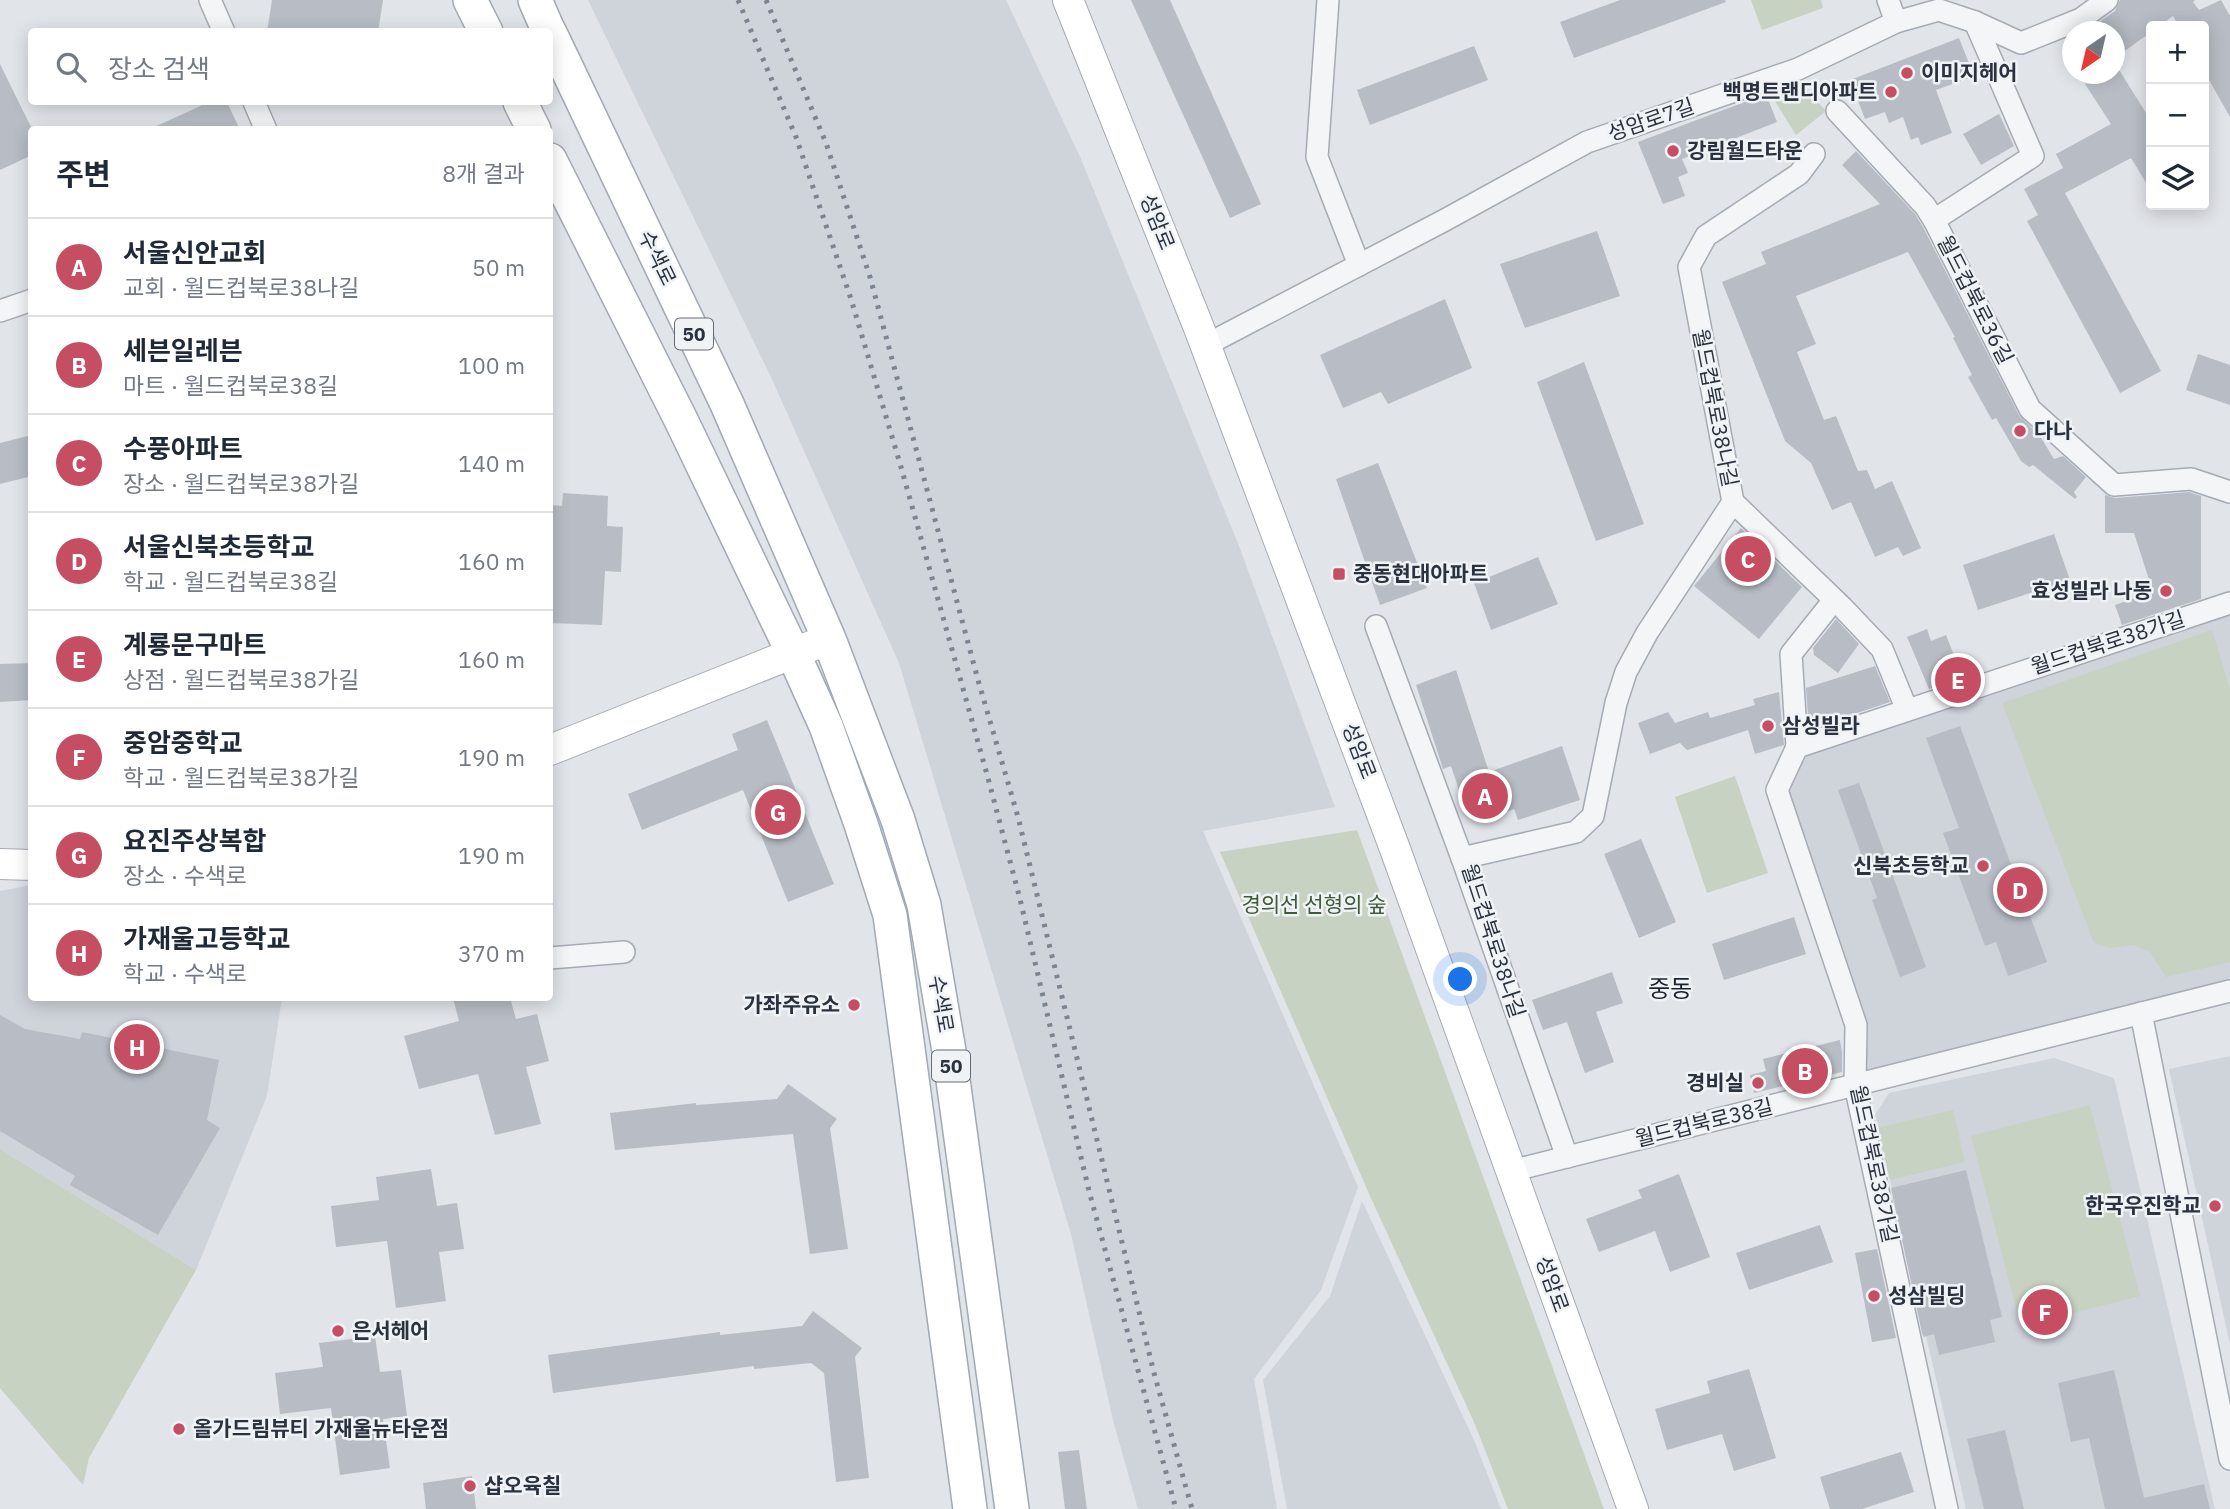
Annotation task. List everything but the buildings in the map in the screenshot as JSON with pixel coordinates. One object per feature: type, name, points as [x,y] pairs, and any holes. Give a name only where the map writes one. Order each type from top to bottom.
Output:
[{"type":"main road","points":[[470,0],[484,28]]},
{"type":"main road","name":"수색로","points":[[535,0],[547,28]]},
{"type":"main road","name":"성암로","points":[[1068,0],[1206,345],[1404,871],[1633,1509]]},
{"type":"main road","name":"수색로","points":[[553,40],[727,404],[829,639],[878,763],[924,905],[949,1051],[1012,1509]]},
{"type":"main road","points":[[522,105],[532,126]]},
{"type":"main road","name":"수색로","points":[[553,166],[681,420],[826,726],[890,915],[970,1509]]},
{"type":"main road","points":[[553,749],[829,639]]},
{"type":"main road","points":[[0,864],[28,865]]},
{"type":"street","points":[[210,0],[222,28]]},
{"type":"street","points":[[1328,0],[1317,157],[1359,265]]},
{"type":"street","points":[[1888,0],[1896,22]]},
{"type":"street","name":"성암로7길","points":[[1206,345],[1587,142],[1798,69],[1896,22],[1939,9],[2021,43],[2081,19],[2108,0]]},
{"type":"street","name":"월드컵북로36길","points":[[1975,22],[2033,156],[1934,220],[2030,409],[2114,485],[2191,479],[2230,492]]},
{"type":"street","points":[[255,105],[264,126]]},
{"type":"street","points":[[1837,111],[1925,206],[1934,220]]},
{"type":"street","name":"월드컵북로38나길","points":[[1567,1157],[1462,858],[1576,832],[1593,816],[1616,704],[1626,672],[1647,633],[1733,502],[1689,267],[1706,236],[1799,174],[1814,154]]},
{"type":"street","points":[[0,311],[28,301]]},
{"type":"street","points":[[1733,502],[1881,649],[1907,710]]},
{"type":"street","name":"월드컵북로38가길","points":[[1834,600],[1791,654],[1797,747],[1777,790],[1856,1025],[1855,1085],[1947,1509]]},
{"type":"street","name":"월드컵북로38가길","points":[[1797,747],[2230,603]]},
{"type":"street","points":[[1376,626],[1462,858]]},
{"type":"street","points":[[553,958],[624,952]]},
{"type":"street","name":"월드컵북로38길","points":[[1511,1171],[2230,991]]},
{"type":"street","points":[[2141,1013],[2230,1459]]},
{"type":"shaded area","points":[[588,0],[1006,0],[1081,159],[1239,546],[1335,807],[1203,831],[1358,1187],[1321,1290],[1254,1379],[1277,1509],[1138,1509],[1113,1420],[1071,1234],[899,663],[770,375]]},
{"type":"shaded area","points":[[2230,603],[2230,990],[1855,1085],[1856,1025],[1777,790],[1797,747]]},
{"type":"shaded area","points":[[28,886],[28,1001],[282,1001],[267,1096],[196,1270],[0,1149],[0,891]]},
{"type":"shaded area","name":"한국우진학교","points":[[2230,1056],[2230,1344],[2169,1069]]},
{"type":"shaded area","points":[[2054,1058],[2114,1078],[2215,1509],[1966,1509],[1875,1115],[1889,1093]]},
{"type":"shaded area","points":[[1362,1201],[1474,1440],[1501,1509],[1287,1509],[1263,1380],[1330,1296]]},
{"type":"green space","points":[[1751,0],[1821,0],[1823,8],[1762,30]]},
{"type":"green space","points":[[1798,80],[1826,111],[1796,135],[1768,90]]},
{"type":"green space","points":[[2212,630],[2230,689],[2230,962],[2166,977],[2150,952],[2134,945],[2111,948],[2094,943],[2002,703]]},
{"type":"green space","points":[[1735,776],[1768,873],[1707,893],[1675,797]]},
{"type":"green space","name":"경의선 선형의 숲","points":[[1357,830],[1604,1509],[1508,1509],[1474,1422],[1370,1196],[1220,852]]},
{"type":"green space","points":[[2090,1105],[2140,1296],[2021,1326],[1971,1136]]},
{"type":"green space","points":[[1953,1110],[1965,1162],[1890,1180],[1877,1128]]},
{"type":"green space","points":[[0,1149],[196,1270],[89,1458],[83,1485],[0,1388]]},
{"type":"railway","points":[[738,0],[796,137],[851,299],[901,467],[1020,899],[1089,1191],[1176,1509]]},
{"type":"railway","points":[[766,0],[826,143],[870,277],[978,680],[1018,817],[1154,1373],[1192,1509]]},
{"type":"place","name":"이미지헤어","points":[[1907,73]]},
{"type":"place","name":"백명트랜디아파트","points":[[1891,92]]},
{"type":"place","name":"강림월드타운","points":[[1673,151]]},
{"type":"place","name":"다나","points":[[2020,431]]},
{"type":"place","name":"수풍아파트","points":[[1748,559]]},
{"type":"place","name":"중동현대아파트","points":[[1339,574]]},
{"type":"place","name":"효성빌라 나동","points":[[2166,591]]},
{"type":"place","name":"계룡문구마트","points":[[1958,680]]},
{"type":"place","name":"삼성빌라","points":[[1768,726]]},
{"type":"place","name":"서울신안교회","points":[[1485,796]]},
{"type":"place","name":"요진주상복합","points":[[778,812]]},
{"type":"place","name":"신북초등학교","points":[[1983,866]]},
{"type":"place","name":"서울신북초등학교","points":[[2020,890]]},
{"type":"place","name":"가좌주유소","points":[[854,1005]]},
{"type":"place","name":"가재울고등학교","points":[[137,1047]]},
{"type":"place","name":"세븐일레븐","points":[[1805,1071]]},
{"type":"place","name":"경비실","points":[[1758,1083]]},
{"type":"place","name":"한국우진학교","points":[[2215,1206]]},
{"type":"place","name":"성삼빌딩","points":[[1874,1296]]},
{"type":"place","name":"중암중학교","points":[[2045,1312]]},
{"type":"place","name":"은서헤어","points":[[338,1331]]},
{"type":"place","name":"올가드림뷰티 가재울뉴타운점","points":[[179,1429]]},
{"type":"place","name":"샵오육칠","points":[[470,1486]]},
{"type":"district","name":"중동","points":[[1670,989]]}]
